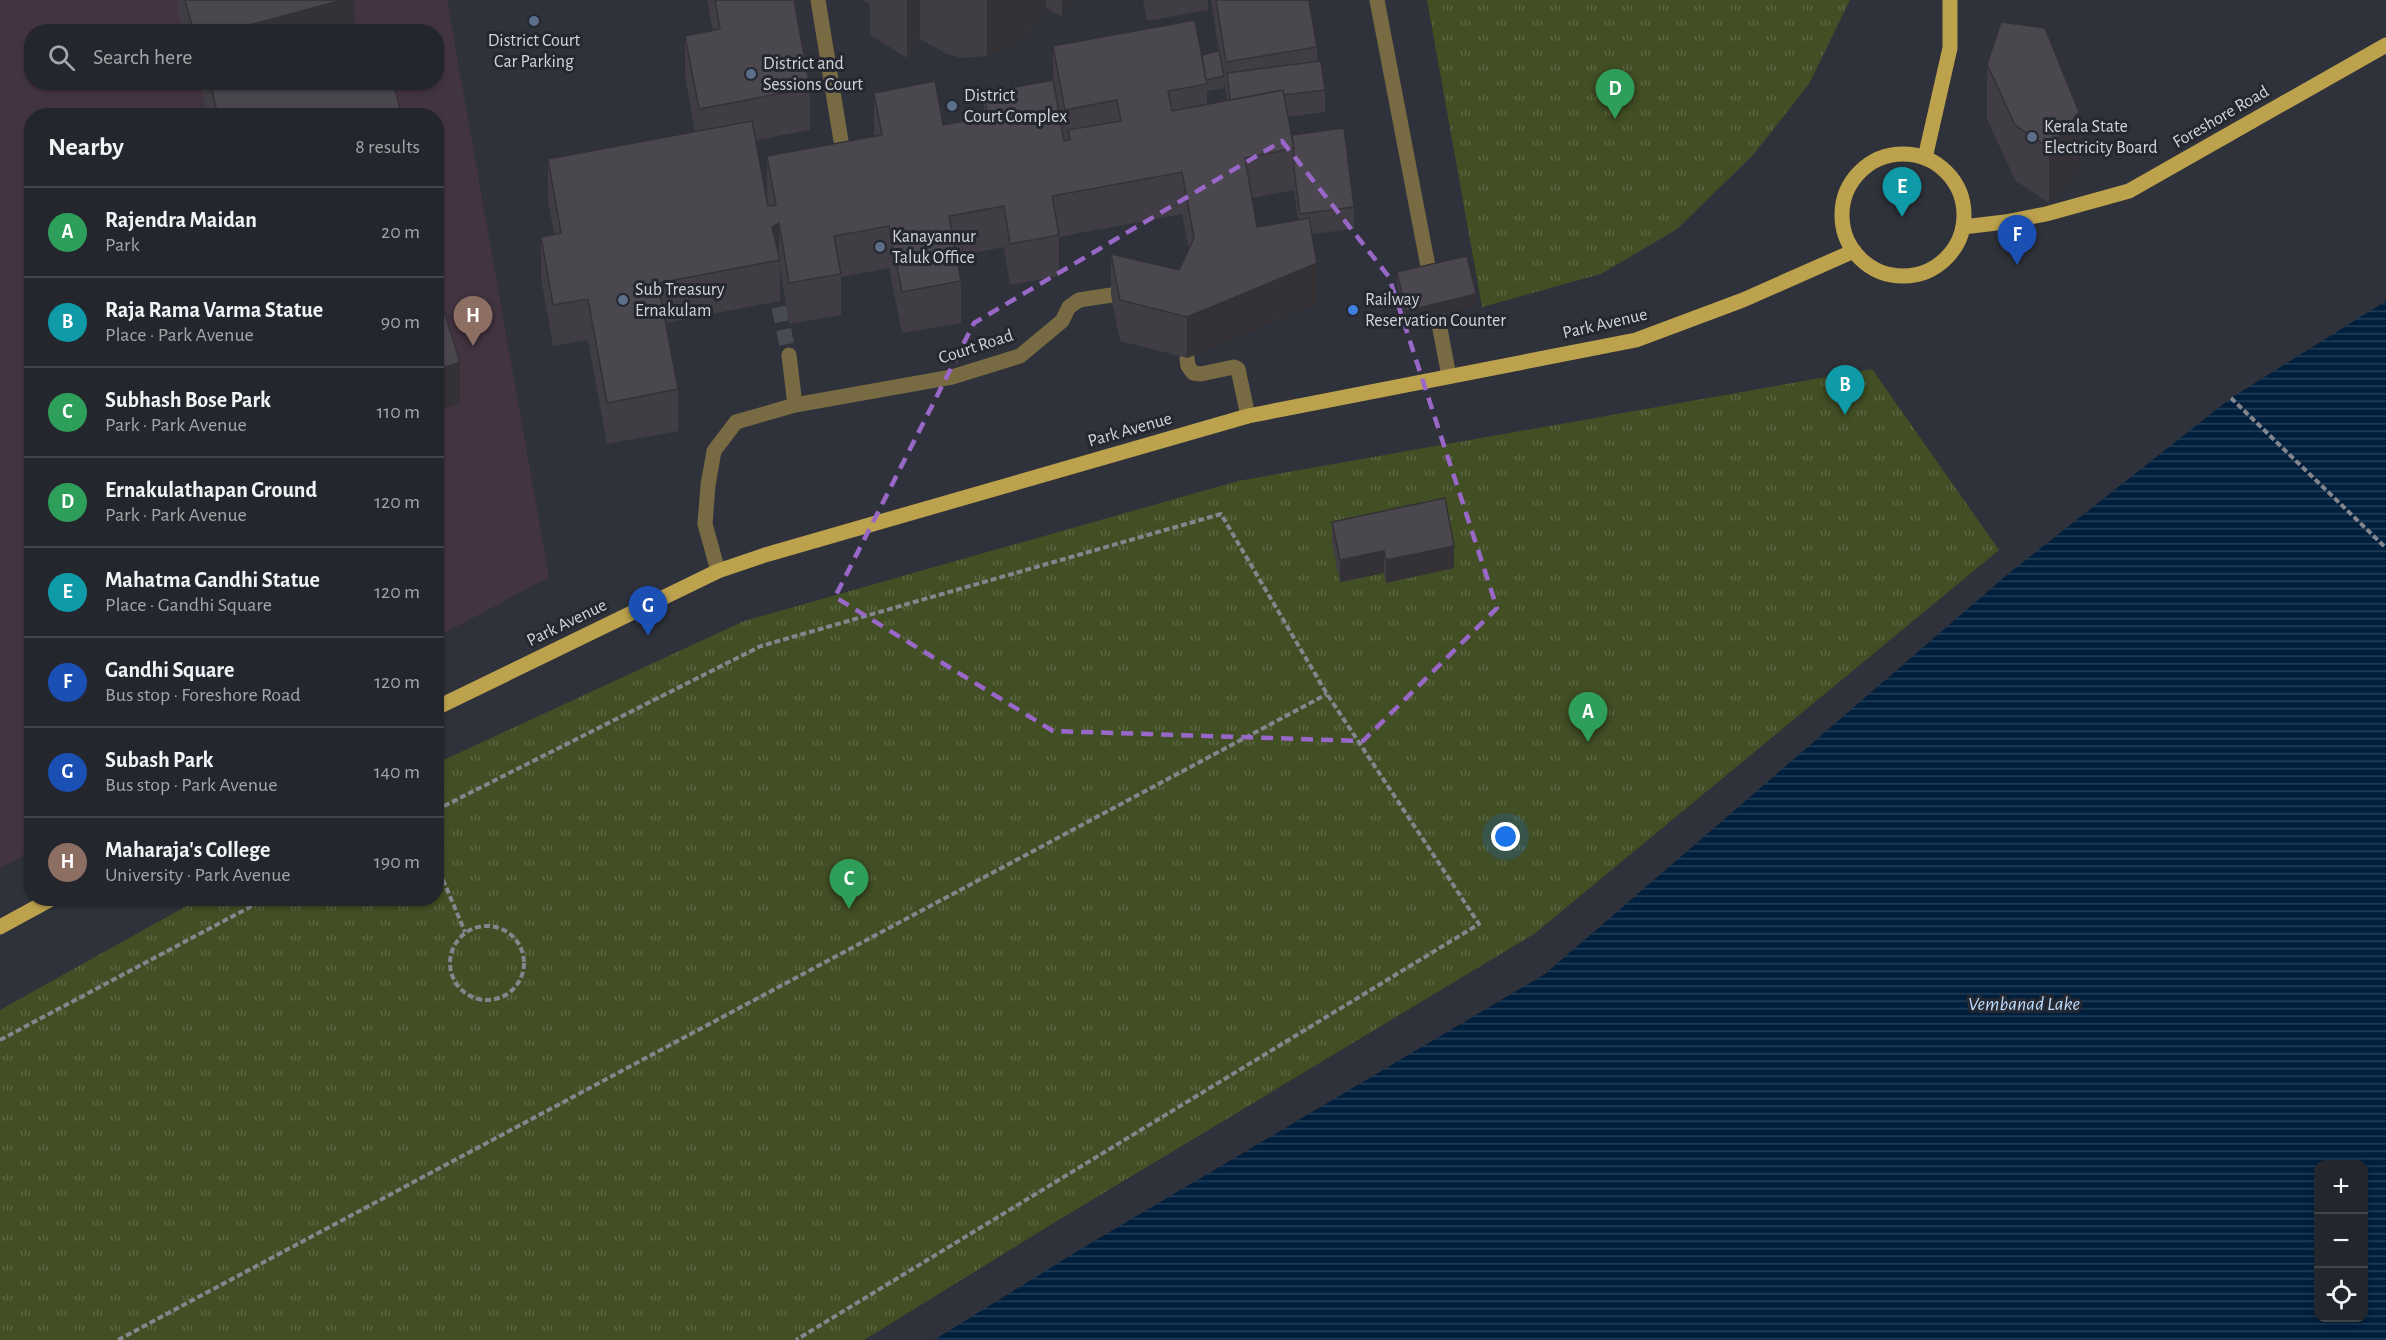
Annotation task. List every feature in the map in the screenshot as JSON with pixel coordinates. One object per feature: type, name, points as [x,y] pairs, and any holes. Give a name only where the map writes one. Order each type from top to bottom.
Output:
[{"type":"main road","points":[[1925,158],[1950,48],[1950,0]]},
{"type":"main road","name":"Foreshore Road","points":[[1964,226],[2046,214],[2129,191],[2386,45]]},
{"type":"main road","points":[[1906,154],[1925,158],[1943,169],[1956,185],[1964,205],[1964,226],[1957,245],[1944,262],[1927,273],[1907,277],[1886,274],[1868,266],[1854,251],[1845,233],[1842,214],[1846,195],[1855,177],[1869,164],[1887,156],[1906,154]]},
{"type":"main road","name":"Park Avenue","points":[[444,704],[718,571],[765,555],[1248,416],[1636,340],[1743,300],[1854,251]]},
{"type":"main road","points":[[0,927],[38,906]]},
{"type":"lane","points":[[818,0],[842,147],[832,174]]},
{"type":"lane","points":[[1377,0],[1449,376]]},
{"type":"lane","name":"Court Road","points":[[718,571],[705,524],[708,485],[714,451],[736,422],[795,405],[952,377],[1020,356],[1062,321],[1069,307],[1079,300],[1146,290]]},
{"type":"lane","points":[[789,355],[795,405]]},
{"type":"lane","points":[[1187,358],[1188,366],[1193,373],[1201,374],[1234,367],[1238,369],[1248,416]]},
{"type":"path","points":[[2232,398],[2386,548]]},
{"type":"path","points":[[444,806],[761,646],[1221,514],[1328,693],[1479,924],[796,1340]]},
{"type":"path","points":[[118,1340],[1328,693]]},
{"type":"path","points":[[444,882],[465,932]]},
{"type":"path","points":[[0,1040],[252,906]]},
{"type":"path","points":[[490,925],[513,936],[524,958],[523,972],[518,983],[509,993],[484,1000],[473,997],[456,983],[449,962],[457,940],[465,932],[477,926],[490,925]]},
{"type":"highlighted area","points":[[1282,141],[1389,277],[1497,608],[1363,741],[1053,731],[835,597],[974,323]]},
{"type":"shaded area","points":[[0,0],[447,0],[549,577],[444,633],[444,108],[24,108],[24,855],[0,868]]},
{"type":"green space","points":[[1427,0],[1850,0],[1809,84],[1753,155],[1677,229],[1601,274],[1482,307]]},
{"type":"green space","points":[[1872,369],[1999,550],[1534,934],[864,1340],[0,1340],[0,1010],[186,906],[444,906],[444,760],[744,621],[1238,481]]},
{"type":"water","name":"Vembanad Lake","points":[[2386,301],[2386,1340],[934,1340],[1081,1249],[1545,974],[2008,574],[2231,398]]},
{"type":"building","points":[[185,0],[342,0],[253,24],[192,24]]},
{"type":"building","name":"District and Sessions Court","points":[[715,0],[794,0],[810,88],[699,109],[685,36],[720,29]]},
{"type":"building","points":[[1216,0],[1309,0],[1317,47],[1226,62]]},
{"type":"building","points":[[1195,20],[1207,84],[1168,91],[1172,111],[1283,90],[1294,148],[1245,158],[1257,227],[1309,218],[1317,263],[1187,317],[1120,300],[1111,254],[1179,270],[1194,238],[1182,172],[1052,196],[1059,235],[1010,244],[1004,206],[949,216],[961,281],[902,292],[889,226],[834,236],[841,274],[789,283],[779,223],[772,227],[780,260],[658,283],[678,389],[607,403],[588,299],[553,305],[541,237],[561,233],[548,159],[752,121],[768,206],[776,205],[767,156],[882,135],[874,93],[935,81],[943,125],[988,117],[984,93],[1053,80],[1064,141],[1070,140],[1068,130],[1121,121],[1117,100],[1065,110],[1053,46]]},
{"type":"building","points":[[2001,22],[2045,28],[2079,112],[2049,148],[2015,125],[1987,64]]},
{"type":"building","points":[[1219,51],[1224,76],[1206,80],[1202,55]]},
{"type":"building","points":[[1321,61],[1325,90],[1284,95],[1283,90],[1230,100],[1227,73]]},
{"type":"building","points":[[212,90],[395,90],[400,108],[216,108]]},
{"type":"building","points":[[1344,128],[1354,207],[1300,214],[1292,135]]},
{"type":"building","points":[[1467,256],[1476,294],[1406,311],[1397,272]]},
{"type":"building","points":[[444,311],[460,362],[444,367]]},
{"type":"building","points":[[1445,498],[1454,546],[1386,560],[1384,551],[1340,560],[1332,522]]},
{"type":"tunnel","points":[[779,307],[789,355]]},
{"type":"place","name":"District Court Car Parking","points":[[534,21]]},
{"type":"place","name":"District and Sessions Court","points":[[751,74]]},
{"type":"place","name":"District Court Complex","points":[[952,106]]},
{"type":"place","name":"Ernakulathapan Ground","points":[[1615,119]]},
{"type":"place","name":"Kerala State Electricity Board","points":[[2032,137]]},
{"type":"place","name":"Mahatma Gandhi Statue","points":[[1902,217]]},
{"type":"place","name":"Kanayannur Taluk Office","points":[[880,247]]},
{"type":"place","name":"Gandhi Square","points":[[2017,265]]},
{"type":"place","name":"Sub Treasury Ernakulam","points":[[623,300]]},
{"type":"place","name":"Railway Reservation Counter","points":[[1353,310]]},
{"type":"place","name":"Maharaja's College","points":[[473,346]]},
{"type":"place","name":"Raja Rama Varma Statue","points":[[1845,415]]},
{"type":"place","name":"Subash Park","points":[[648,636]]},
{"type":"place","name":"Rajendra Maidan","points":[[1588,742]]},
{"type":"place","name":"Subhash Bose Park","points":[[849,909]]}]
